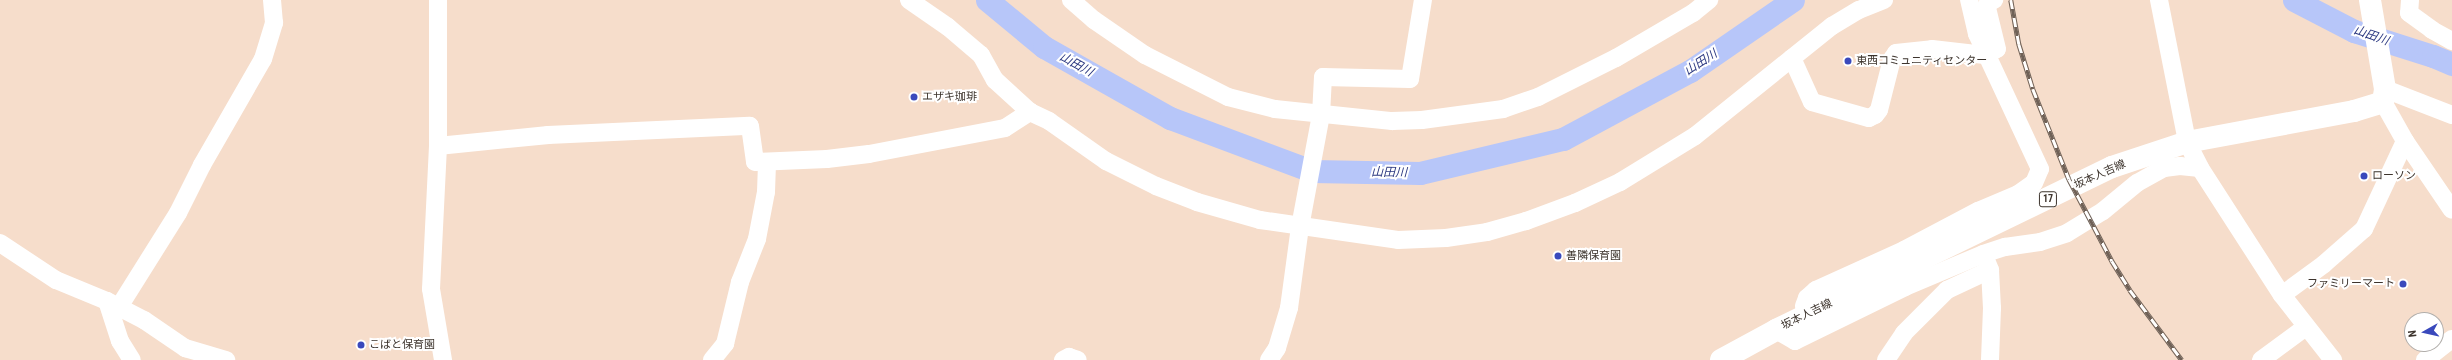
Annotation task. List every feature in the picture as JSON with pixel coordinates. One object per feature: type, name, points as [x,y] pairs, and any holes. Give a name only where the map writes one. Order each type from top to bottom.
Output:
[{"type":"main road","points":[[2370,3],[2384,96]]},
{"type":"main road","name":"坂本人吉線","points":[[1721,360],[1776,330],[2112,168],[2187,142],[2354,111],[2384,96]]},
{"type":"street","points":[[132,360],[120,341],[113,304],[178,213],[202,164],[263,59],[274,23],[272,0]]},
{"type":"street","points":[[438,0],[438,146],[431,289],[443,360]]},
{"type":"street","points":[[909,0],[948,28],[981,55],[995,80],[1030,112],[1049,121],[1106,161],[1156,186],[1217,208],[1260,220],[1398,240],[1466,235],[1487,232],[1526,222],[1575,203],[1620,182],[1695,136],[1832,26],[1859,10],[1884,0]]},
{"type":"street","points":[[1071,0],[1094,20],[1144,55],[1222,94],[1267,108],[1320,115],[1364,117],[1392,121],[1414,120],[1503,109],[1538,97],[1616,58],[1693,14],[1709,0]]},
{"type":"street","points":[[1269,360],[1277,348],[1289,308],[1300,227],[1320,115],[1323,76],[1410,79],[1423,0]]},
{"type":"street","points":[[1807,315],[1804,306],[1807,298],[1816,290],[1904,250],[1978,211],[2018,194],[2034,183],[2040,169],[2007,95],[1985,55],[1977,34],[1969,0]]},
{"type":"street","points":[[1792,58],[1812,102],[1863,118],[1875,115],[1879,110],[1896,53],[1932,49],[1985,55],[1997,49],[1987,8],[1988,3],[1994,0]]},
{"type":"street","points":[[2158,0],[2187,142],[2200,168],[2282,295],[2333,360]]},
{"type":"street","points":[[2410,0],[2410,13],[2432,30],[2452,41]]},
{"type":"street","points":[[2384,96],[2452,114]]},
{"type":"street","points":[[2384,96],[2405,141],[2452,210]]},
{"type":"street","points":[[438,146],[548,135],[750,126],[755,162],[827,159],[869,154],[1005,128],[1030,112]]},
{"type":"street","points":[[2282,295],[2324,264],[2364,229],[2405,141]]},
{"type":"street","points":[[712,360],[725,344],[740,282],[757,239],[766,192],[767,162]]},
{"type":"street","points":[[1776,330],[1795,342],[1905,287],[1983,254],[2005,247],[2040,242],[2067,233],[2103,211],[2136,183],[2164,168],[2180,166],[2200,168]]},
{"type":"street","points":[[0,243],[56,280],[113,304],[144,320],[185,348],[226,360]]},
{"type":"street","points":[[1983,254],[1990,270],[1992,308],[1990,360]]},
{"type":"street","points":[[1886,360],[1904,333],[1947,290],[1990,270]]},
{"type":"street","points":[[2261,360],[2306,327]]},
{"type":"street","points":[[2425,360],[2452,339]]},
{"type":"street","points":[[1063,360],[1069,356],[1078,360]]},
{"type":"waterway","name":"山田川","points":[[987,0],[1044,47],[1170,118],[1312,171],[1420,173],[1563,139],[1690,71],[1793,0]]},
{"type":"waterway","name":"山田川","points":[[2294,0],[2354,31],[2433,56],[2452,64]]},
{"type":"railway","points":[[2011,0],[2019,44],[2033,89],[2069,179],[2112,261],[2130,290],[2182,360]]},
{"type":"place","name":"東西コミュニティセンター","points":[[1848,61]]},
{"type":"place","name":"エザキ珈琲","points":[[914,97]]},
{"type":"place","name":"ローソン","points":[[2364,176]]},
{"type":"place","name":"善隣保育園","points":[[1558,256]]},
{"type":"place","name":"ファミリーマート","points":[[2403,284]]},
{"type":"place","name":"こばと保育園","points":[[361,345]]}]
